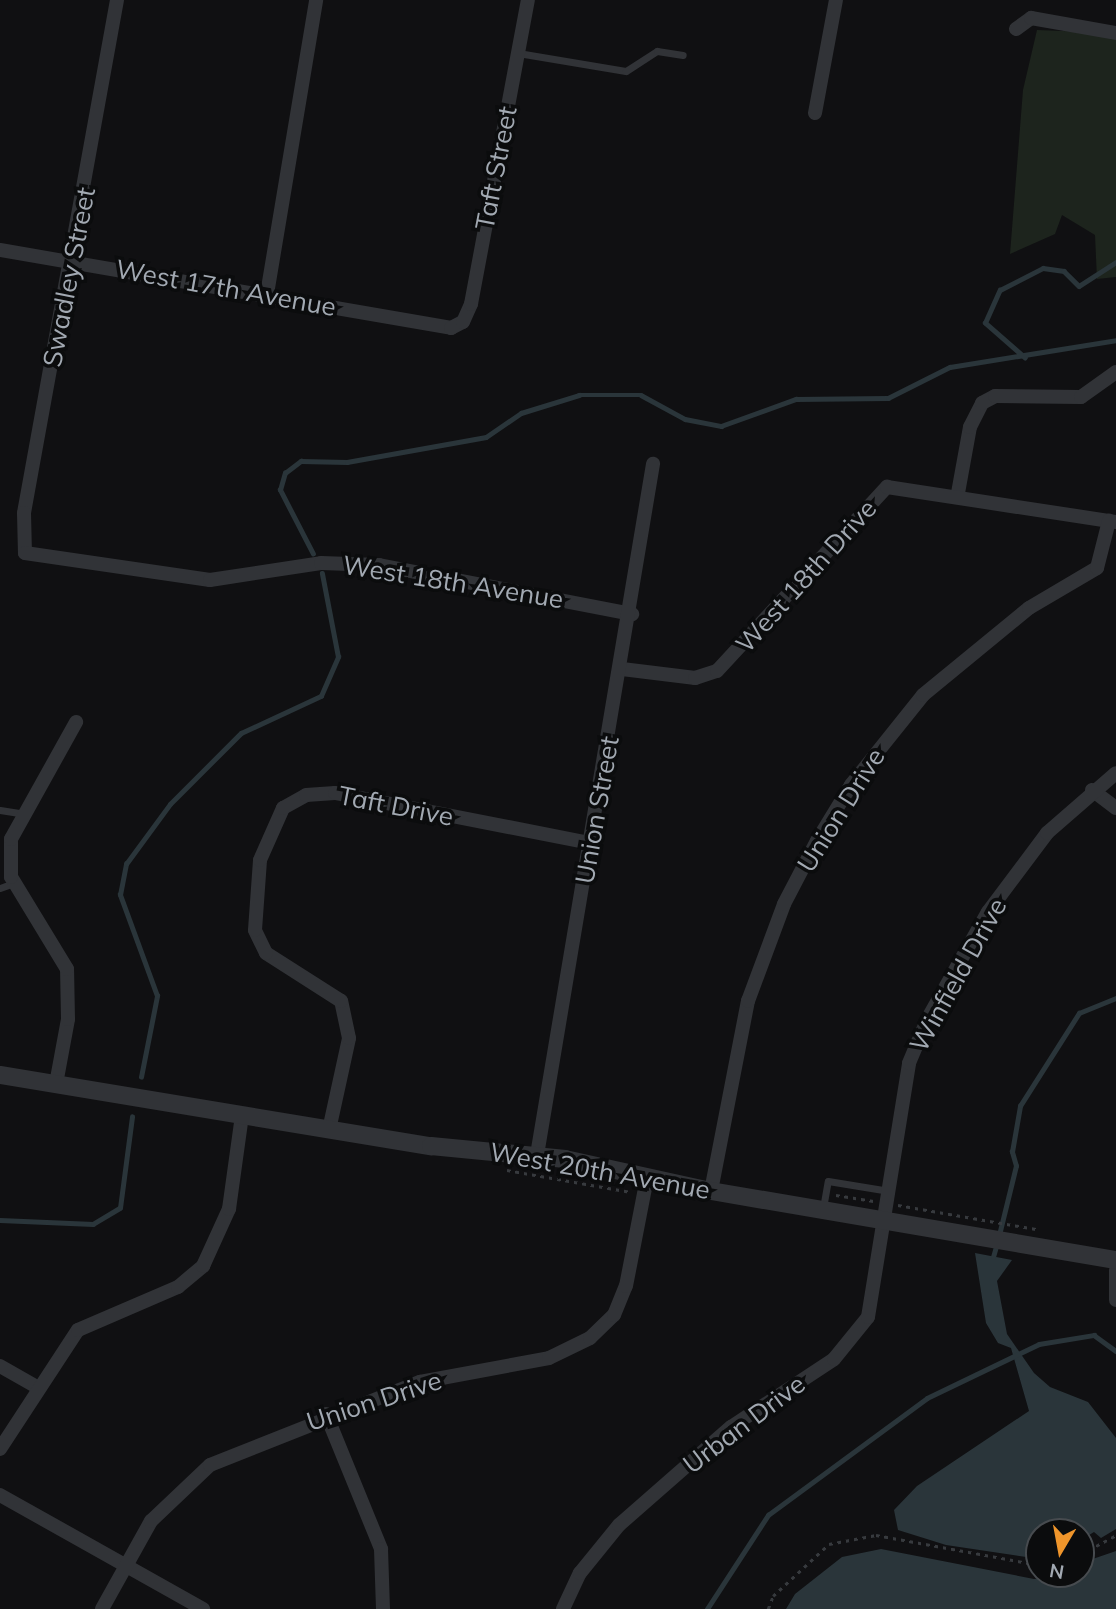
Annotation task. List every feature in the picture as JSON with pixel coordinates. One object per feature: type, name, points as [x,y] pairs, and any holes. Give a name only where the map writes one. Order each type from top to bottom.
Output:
[{"type":"street","name":"Swadley Street","points":[[25,553],[23,513],[74,263],[117,0]]},
{"type":"street","points":[[267,294],[316,0]]},
{"type":"street","name":"Taft Street","points":[[451,328],[463,322],[471,304],[528,0]]},
{"type":"street","points":[[815,113],[835,0]]},
{"type":"street","points":[[1016,29],[1031,18],[1116,33]]},
{"type":"street","name":"West 17th Avenue","points":[[0,250],[267,294],[451,328]]},
{"type":"street","points":[[1092,393],[1116,372]]},
{"type":"street","points":[[958,493],[970,427],[982,403],[995,396],[1092,393],[1116,386]]},
{"type":"street","name":"Union Street","points":[[537,1155],[632,614],[653,464]]},
{"type":"street","name":"West 18th Drive","points":[[622,669],[695,678],[717,671],[887,487],[958,493],[1113,521]]},
{"type":"street","name":"Union Drive","points":[[711,1191],[748,1001],[784,904],[817,841],[888,736],[950,670],[1029,608],[1097,568],[1113,521]]},
{"type":"street","name":"West 18th Avenue","points":[[25,553],[210,580],[321,563],[379,565],[632,614]]},
{"type":"street","points":[[57,1084],[68,1019],[67,969],[15,883],[5,859],[10,839],[76,722]]},
{"type":"street","name":"Winfield Drive","points":[[885,1220],[909,1063],[928,1018],[988,912],[1047,833],[1092,790],[1116,773]]},
{"type":"street","points":[[1092,790],[1116,808]]},
{"type":"street","name":"Taft Drive","points":[[329,1129],[349,1038],[341,1002],[266,953],[255,930],[260,860],[283,808],[306,795],[335,793],[591,843]]},
{"type":"street","name":"West 20th Avenue","points":[[0,1075],[329,1129],[537,1155],[711,1191],[1116,1260]]},
{"type":"street","points":[[0,1448],[37,1387],[78,1330],[178,1287],[203,1266],[229,1209],[242,1115]]},
{"type":"street","name":"Union Drive","points":[[102,1609],[151,1521],[187,1480],[326,1414],[420,1382],[549,1359],[590,1338],[614,1315],[626,1286],[647,1178]]},
{"type":"street","name":"Urban Drive","points":[[563,1609],[580,1573],[619,1525],[731,1427],[834,1359],[868,1317],[885,1220]]},
{"type":"street","points":[[1116,1270],[1116,1300]]},
{"type":"street","points":[[0,1366],[37,1387]]},
{"type":"street","points":[[326,1414],[381,1549],[383,1609]]},
{"type":"street","points":[[0,1494],[204,1609]]},
{"type":"lane","points":[[518,53],[626,71],[657,51],[683,55]]},
{"type":"lane","points":[[0,810],[24,814]]},
{"type":"lane","points":[[0,888],[15,883]]},
{"type":"lane","points":[[823,1210],[828,1181],[890,1191]]},
{"type":"path","points":[[993,1221],[1012,1224]]},
{"type":"path","points":[[768,1609],[773,1596],[829,1544],[876,1535],[1025,1562]]},
{"type":"path","points":[[1095,1546],[1116,1535]]},
{"type":"shaded area","points":[[1037,30],[1116,33],[1116,277],[1097,279],[1095,235],[1062,215],[1055,234],[1010,254],[1023,90]]},
{"type":"shaded area","points":[[975,1253],[1012,1260],[997,1281],[1007,1334],[1034,1373],[1050,1387],[1088,1402],[1116,1438],[1116,1529],[1101,1538],[1095,1533],[1095,1518],[1025,1518],[1025,1557],[946,1545],[898,1530],[894,1510],[917,1486],[1029,1411],[1011,1348],[998,1343],[986,1323]]},
{"type":"shaded area","points":[[881,1549],[1025,1577],[1025,1588],[1095,1588],[1095,1558],[1116,1551],[1116,1609],[786,1609],[795,1594],[842,1557]]},
{"type":"waterway","points":[[1025,358],[985,323],[1000,290],[1043,268],[1064,271],[1079,286],[1116,262]]},
{"type":"waterway","points":[[313,554],[280,490],[285,473],[301,461],[347,462],[486,437],[521,413],[579,395],[641,395],[685,419],[721,426],[796,399],[888,398],[950,367],[1116,340]]},
{"type":"waterway","points":[[141,1077],[157,996],[120,895],[126,864],[170,804],[241,733],[321,696],[338,657],[322,574]]},
{"type":"waterway","points":[[999,1235],[1016,1166],[1012,1152],[1020,1106],[1079,1013],[1116,998]]},
{"type":"waterway","points":[[0,1220],[93,1224],[120,1208],[132,1117]]},
{"type":"waterway","points":[[993,1257],[997,1243]]},
{"type":"waterway","points":[[707,1609],[768,1515],[927,1398],[1039,1344],[1094,1335],[1116,1351]]}]
